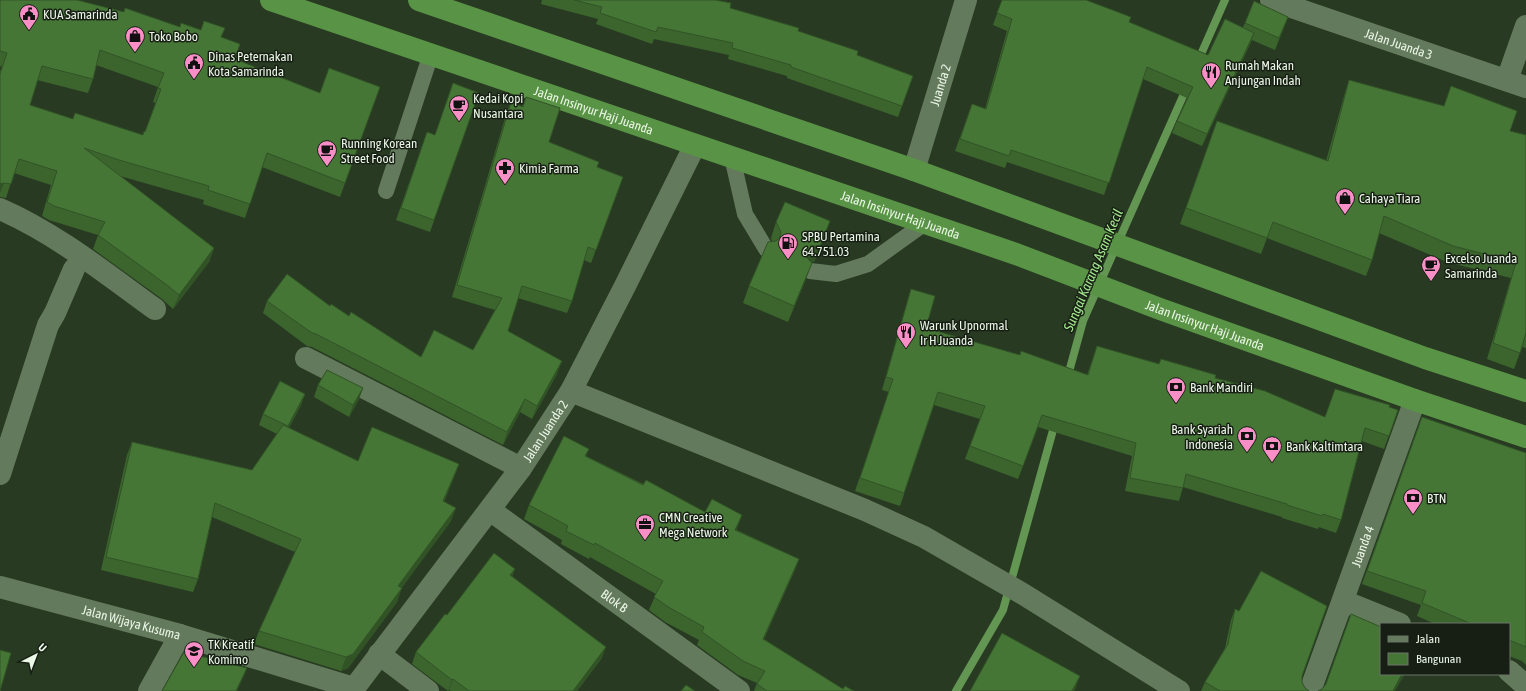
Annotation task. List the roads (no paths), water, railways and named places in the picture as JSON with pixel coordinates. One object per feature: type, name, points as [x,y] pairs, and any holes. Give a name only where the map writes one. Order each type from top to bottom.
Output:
[{"type":"highway","name":"Jalan Insinyur Haji Juanda","points":[[271,0],[1016,254],[1160,310],[1415,400],[1526,437]]},
{"type":"highway","points":[[419,0],[914,170],[1424,358],[1526,391]]},
{"type":"street","name":"Juanda 2","points":[[914,170],[966,0]]},
{"type":"street","name":"Jalan Juanda 3","points":[[1271,0],[1516,83]]},
{"type":"street","points":[[1516,83],[1526,26]]},
{"type":"street","name":"Jalan Juanda 2","points":[[353,689],[521,468],[571,391],[695,145]]},
{"type":"street","points":[[0,209],[18,216],[74,249],[155,309]]},
{"type":"street","points":[[0,474],[48,324],[55,313],[74,269]]},
{"type":"street","points":[[306,358],[521,468]]},
{"type":"street","points":[[571,391],[891,521],[924,537],[1023,594],[1179,691]]},
{"type":"street","name":"Juanda 4","points":[[1310,691],[1415,400]]},
{"type":"street","name":"Blok B","points":[[490,510],[740,691]]},
{"type":"street","name":"Jalan Wijaya Kusuma","points":[[0,587],[180,635],[353,689]]},
{"type":"street","points":[[1343,601],[1398,623]]},
{"type":"street","points":[[149,691],[180,635]]},
{"type":"street","points":[[379,654],[428,691]]},
{"type":"street","points":[[1510,672],[1526,686]]},
{"type":"lane","points":[[386,191],[430,54]]},
{"type":"lane","points":[[732,157],[745,214],[766,249]]},
{"type":"lane","points":[[810,271],[836,274],[868,264],[925,223]]},
{"type":"waterway","name":"Sungai Karang Asam Kecil","points":[[1198,61],[1225,0]]},
{"type":"waterway","name":"Sungai Karang Asam Kecil","points":[[1067,379],[1083,321],[1187,87]]},
{"type":"waterway","name":"Sungai Karang Asam Kecil","points":[[956,691],[1003,610],[1055,423]]},
{"type":"place","name":"KUA Samarinda","points":[[29,31]]},
{"type":"place","name":"Toko Bobo","points":[[135,53]]},
{"type":"place","name":"Dinas Peternakan Kota Samarinda","points":[[194,80]]},
{"type":"place","name":"Rumah Makan Anjungan Indah","points":[[1211,89]]},
{"type":"place","name":"Kedai Kopi Nusantara","points":[[459,122]]},
{"type":"place","name":"Running Korean Street Food","points":[[327,167]]},
{"type":"place","name":"Kimia Farma","points":[[505,185]]},
{"type":"place","name":"Cahaya Tiara","points":[[1345,215]]},
{"type":"place","name":"SPBU Pertamina 64.751.03","points":[[788,260]]},
{"type":"place","name":"Excelso Juanda Samarinda","points":[[1431,282]]},
{"type":"place","name":"Warunk Upnormal Ir H Juanda","points":[[906,349]]},
{"type":"place","name":"Bank Mandiri","points":[[1176,404]]},
{"type":"place","name":"Bank Syariah Indonesia","points":[[1247,453]]},
{"type":"place","name":"Bank Kaltimtara","points":[[1272,463]]},
{"type":"place","name":"BTN","points":[[1413,515]]},
{"type":"place","name":"CMN Creative Mega Network","points":[[645,541]]},
{"type":"place","name":"TK Kreatif Komimo","points":[[194,668]]}]
